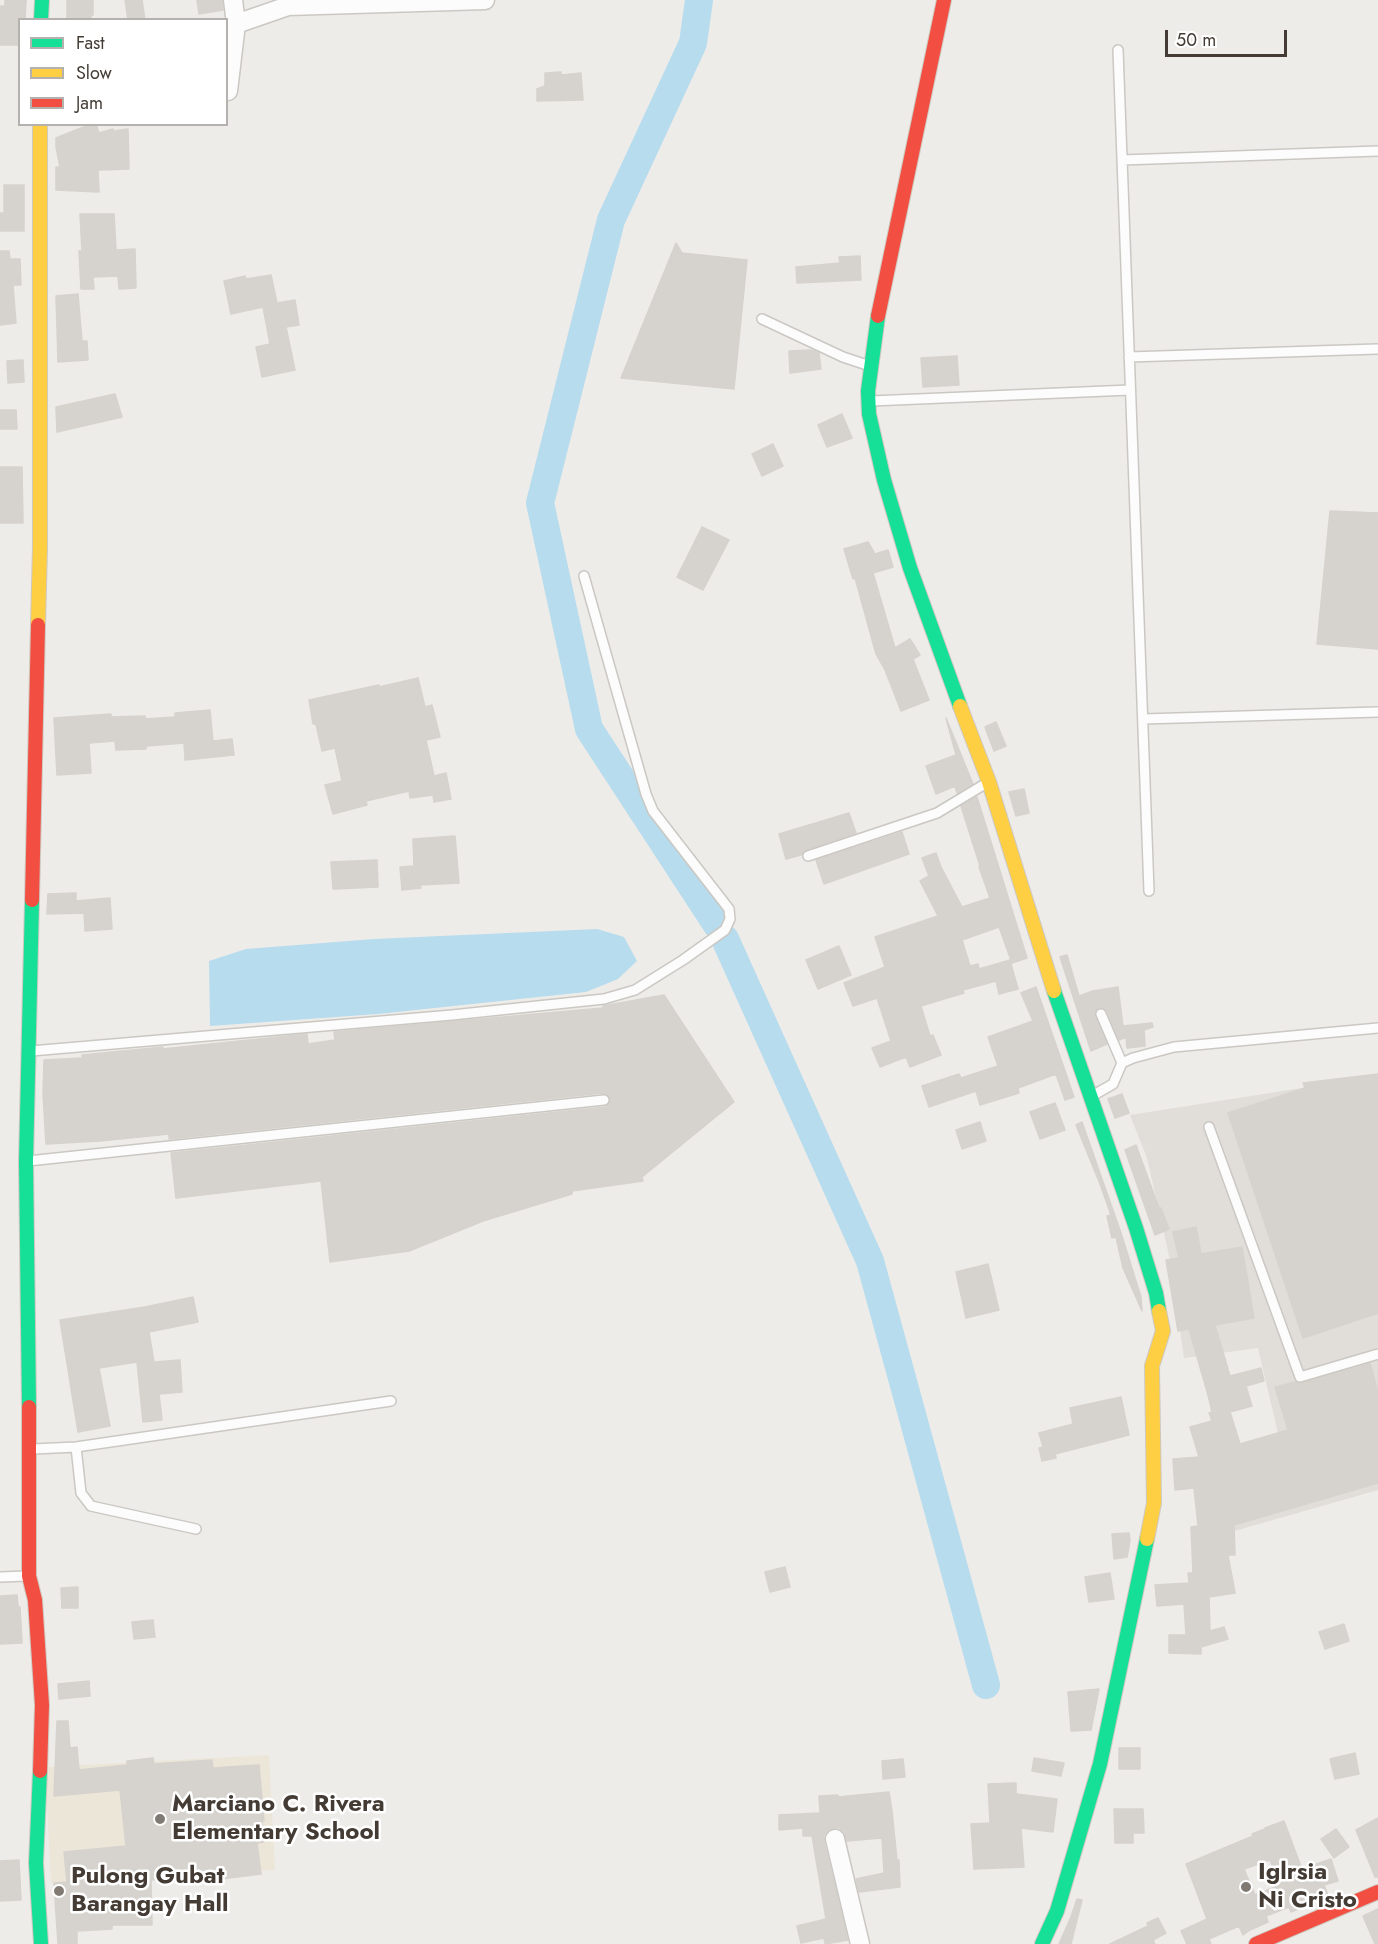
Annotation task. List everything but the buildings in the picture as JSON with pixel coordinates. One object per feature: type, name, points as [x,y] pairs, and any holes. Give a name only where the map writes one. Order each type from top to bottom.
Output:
[{"type":"street","points":[[41,18],[42,0]]},
{"type":"street","points":[[228,91],[236,24],[233,0]]},
{"type":"street","points":[[236,24],[288,6],[485,0]]},
{"type":"street","points":[[944,0],[879,312],[869,414],[884,480],[910,568],[939,655],[989,782],[1059,1008],[1136,1228],[1156,1293],[1163,1331],[1152,1366],[1154,1503],[1101,1764],[1058,1911],[1042,1944]]},
{"type":"street","points":[[40,126],[40,546],[26,1161],[30,1449],[29,1576],[35,1600],[42,1705],[36,1863],[41,1944]]},
{"type":"street","points":[[835,1839],[860,1944]]},
{"type":"street","points":[[1256,1944],[1378,1892]]},
{"type":"lane","points":[[1118,50],[1149,891]]},
{"type":"lane","points":[[1122,160],[1378,151]]},
{"type":"lane","points":[[762,319],[843,357],[872,366]]},
{"type":"lane","points":[[1129,357],[1377,349]]},
{"type":"lane","points":[[869,401],[1130,390]]},
{"type":"lane","points":[[29,1051],[452,1015],[604,999],[635,990],[726,930],[730,919],[729,909],[653,811],[646,794],[584,576]]},
{"type":"lane","points":[[1143,719],[1378,712]]},
{"type":"lane","points":[[808,856],[937,813],[989,782]]},
{"type":"lane","points":[[1101,1014],[1122,1063]]},
{"type":"lane","points":[[1090,1097],[1113,1084],[1122,1063],[1174,1047],[1378,1028]]},
{"type":"lane","points":[[26,1161],[604,1101]]},
{"type":"lane","points":[[1209,1127],[1300,1377],[1378,1354]]},
{"type":"lane","points":[[30,1449],[76,1447],[391,1401]]},
{"type":"lane","points":[[76,1447],[81,1493],[91,1506],[196,1528]]},
{"type":"lane","points":[[0,1577],[29,1576]]},
{"type":"shaded area","points":[[1378,1076],[1378,1490],[1231,1532],[1216,1471],[1281,1446],[1258,1348],[1184,1358],[1170,1260],[1147,1158],[1130,1115]]},
{"type":"shaded area","name":"Marciano C. Rivera Elementary School","points":[[269,1755],[275,1870],[51,1883],[45,1767]]},
{"type":"water","points":[[597,929],[624,937],[637,961],[618,979],[586,992],[378,1014],[210,1026],[209,961],[246,949],[374,939]]},
{"type":"waterway","points":[[699,0],[693,43],[611,220],[540,503],[589,729],[717,925]]},
{"type":"waterway","points":[[725,939],[870,1261],[986,1685]]},
{"type":"traffic: fast","points":[[41,18],[42,0]]},
{"type":"traffic: fast","points":[[878,316],[868,391],[869,414],[884,480],[910,568],[960,706]]},
{"type":"traffic: fast","points":[[29,1407],[26,1161],[32,900]]},
{"type":"traffic: fast","points":[[1054,991],[1136,1228],[1156,1293],[1159,1311]]},
{"type":"traffic: fast","points":[[1042,1944],[1057,1911],[1100,1764],[1147,1539]]},
{"type":"traffic: fast","points":[[40,1771],[36,1863],[41,1944]]},
{"type":"traffic: slow","points":[[38,625],[40,126]]},
{"type":"traffic: slow","points":[[960,706],[989,782],[1054,991]]},
{"type":"traffic: slow","points":[[1147,1539],[1154,1503],[1152,1366],[1163,1331],[1159,1311]]},
{"type":"traffic: jam","points":[[878,316],[944,0]]},
{"type":"traffic: jam","points":[[32,900],[38,625]]},
{"type":"traffic: jam","points":[[29,1407],[29,1576],[35,1600],[42,1705],[40,1771]]},
{"type":"traffic: jam","points":[[1256,1944],[1378,1892]]},
{"type":"place","name":"Marciano C. Rivera Elementary School","points":[[160,1819]]},
{"type":"place","name":"Iglrsia Ni Cristo","points":[[1246,1887]]},
{"type":"place","name":"Pulong Gubat Barangay Hall","points":[[59,1891]]}]
